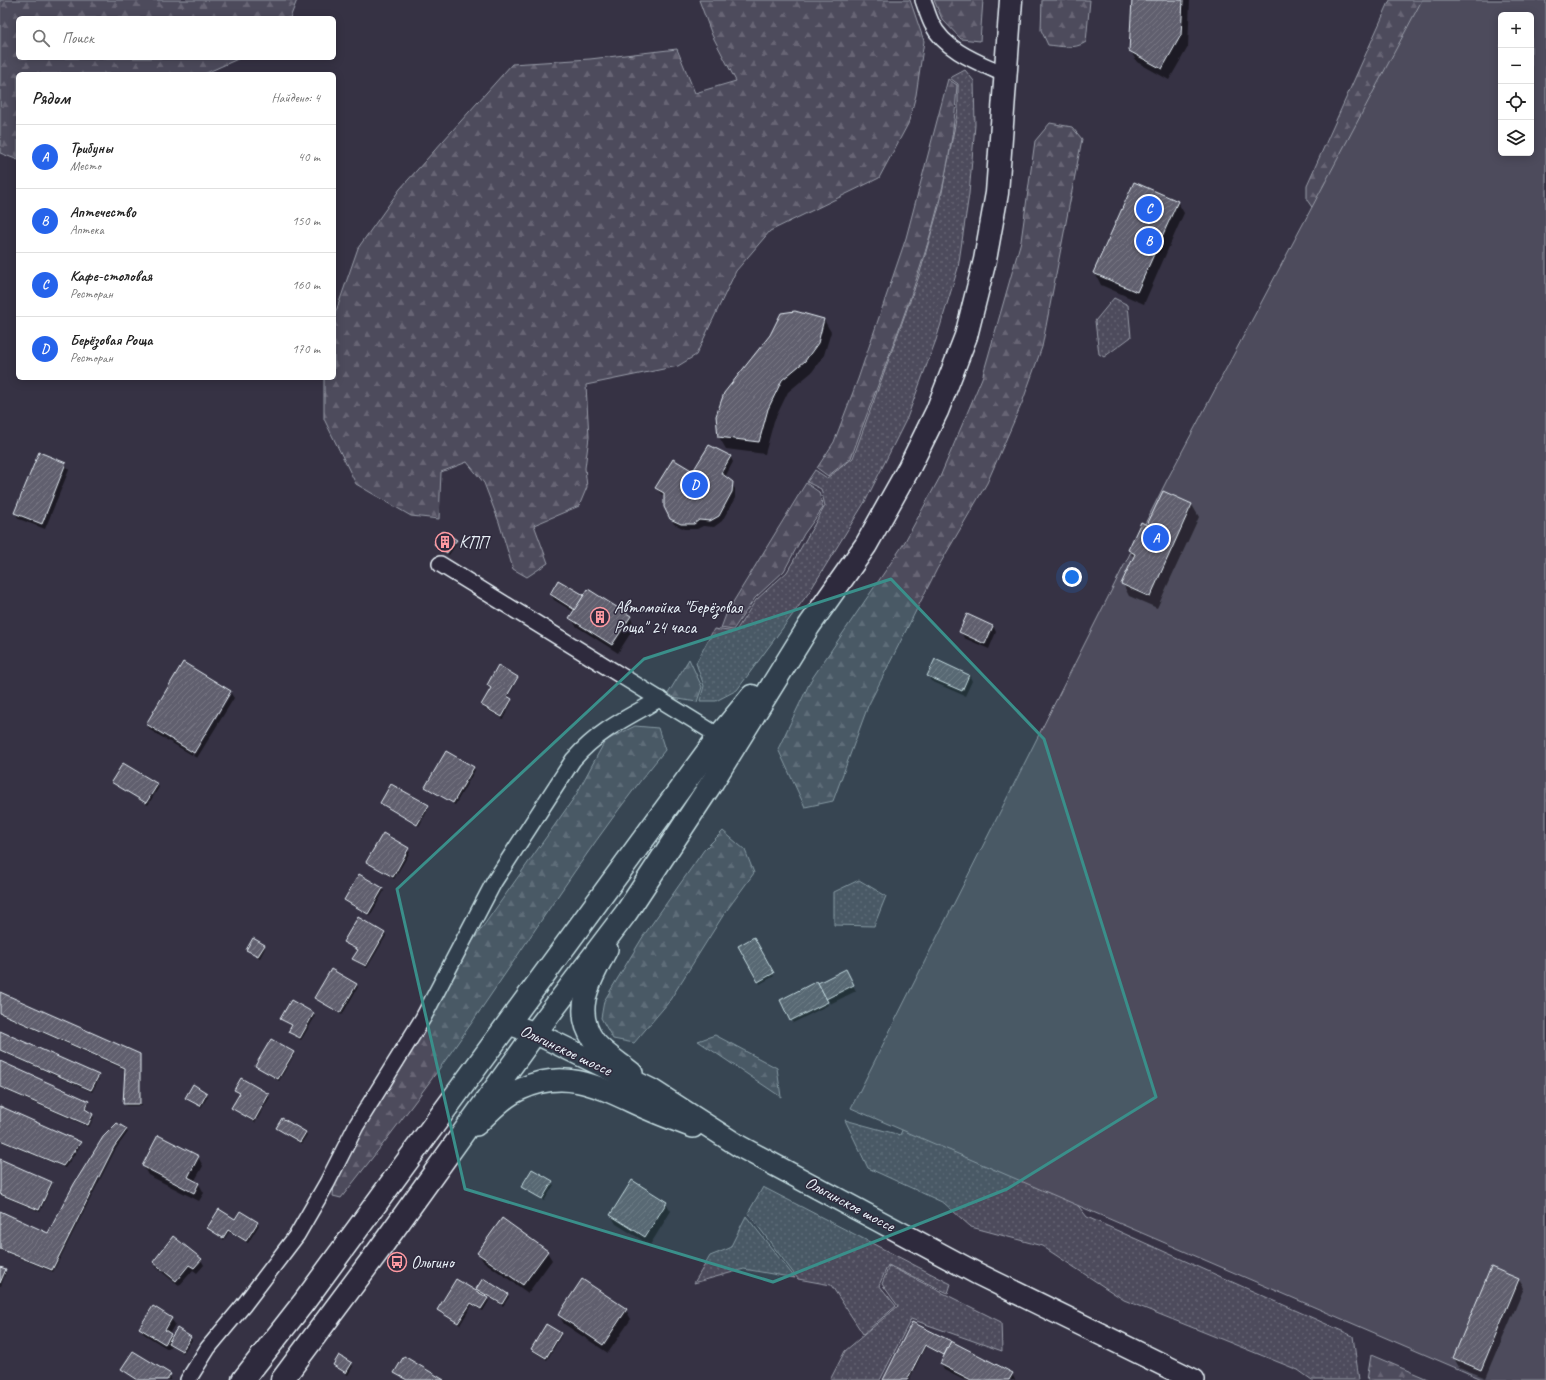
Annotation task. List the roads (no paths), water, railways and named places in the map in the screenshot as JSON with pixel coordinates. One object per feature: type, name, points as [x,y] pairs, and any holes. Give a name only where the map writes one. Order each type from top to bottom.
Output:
[{"type":"main road","points":[[282,1380],[456,1145],[535,1033],[626,913],[713,781],[809,626],[866,545],[909,468],[937,411],[966,336],[986,260],[997,193],[1011,0]]},
{"type":"main road","points":[[243,1380],[304,1302],[719,736],[809,626]]},
{"type":"main road","points":[[626,913],[587,987],[584,1011],[587,1026],[595,1041],[652,1090]]},
{"type":"main road","name":"Ольгинское шоссе","points":[[509,1024],[535,1033],[652,1090],[739,1146],[976,1273],[1194,1380]]},
{"type":"main road","points":[[456,1145],[502,1100],[520,1089],[538,1082],[576,1081],[606,1089],[645,1108],[739,1146]]},
{"type":"street","points":[[924,0],[932,25],[946,42],[966,57],[1006,76]]},
{"type":"street","points":[[440,564],[719,736]]},
{"type":"street","points":[[188,1380],[208,1348],[243,1306],[297,1235],[327,1183],[356,1126],[426,1012],[494,882],[573,760],[587,744],[603,731],[660,699]]},
{"type":"place","name":"Кафе-столовая","points":[[1149,209]]},
{"type":"place","name":"Аптечество","points":[[1149,241]]},
{"type":"place","name":"Берёзовая Роща","points":[[695,485]]},
{"type":"place","name":"Трибуны","points":[[1156,538]]},
{"type":"place","name":"КПП","points":[[445,542]]},
{"type":"place","name":"Автомойка \"Берёзовая Роща\" 24 часа","points":[[600,617]]},
{"type":"place","name":"Ольгино","points":[[397,1262]]}]
